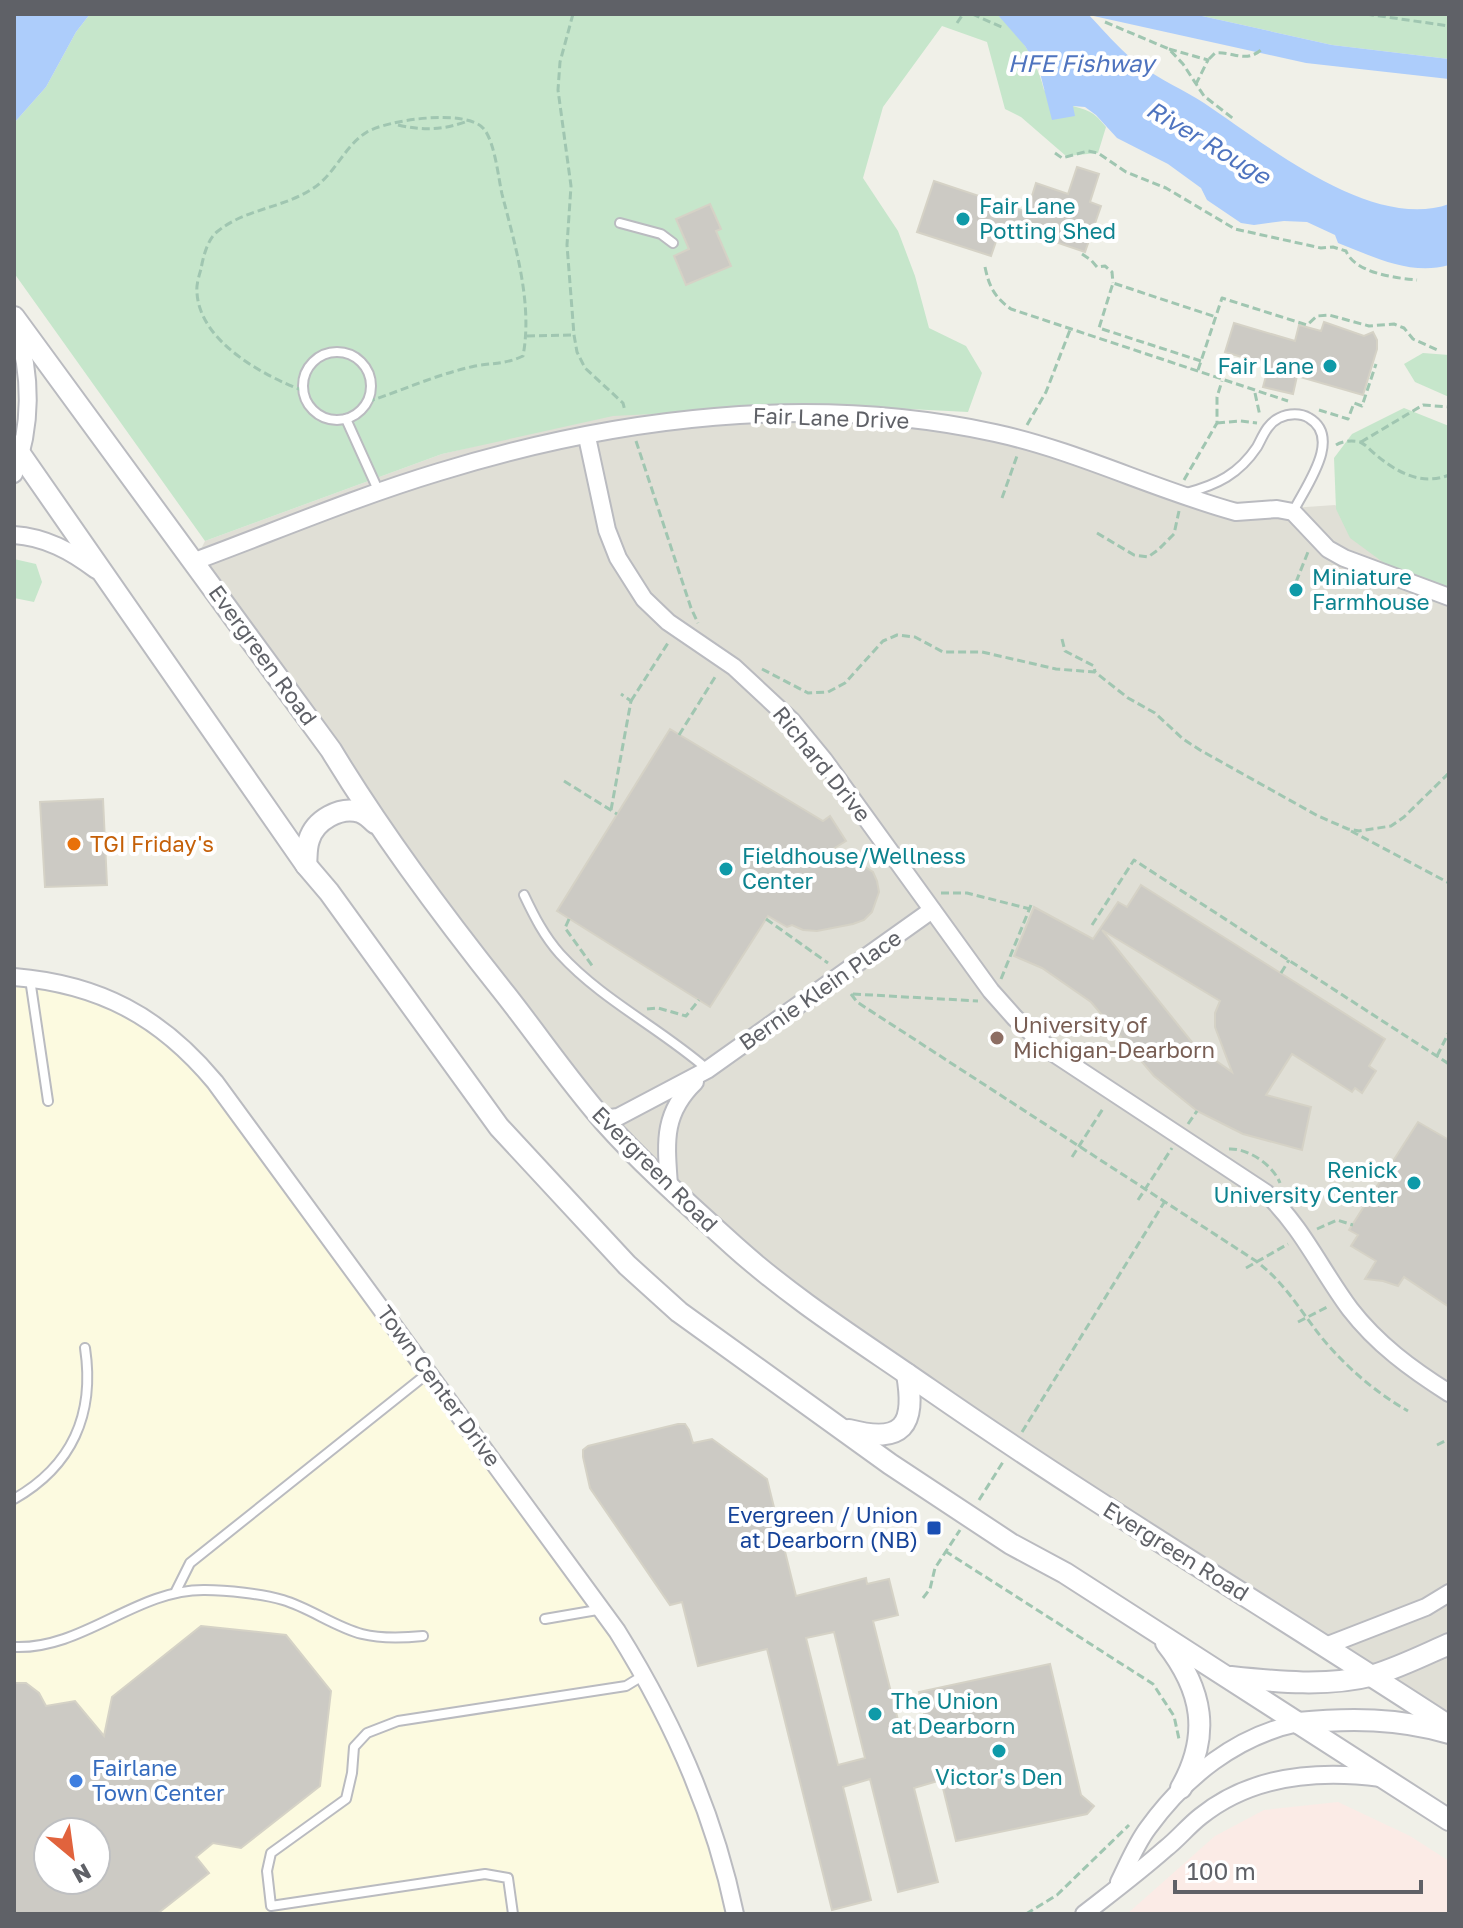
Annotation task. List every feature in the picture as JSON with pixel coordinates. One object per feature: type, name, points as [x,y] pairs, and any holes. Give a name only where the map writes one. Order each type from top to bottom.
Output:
[{"type":"street","points":[[14,319],[28,382],[27,421],[16,458],[113,584],[306,865],[329,892],[499,1127],[607,1245],[679,1312],[968,1517],[1065,1573],[1449,1820]]},
{"type":"street","name":"Evergreen Road","points":[[14,319],[159,517],[195,561],[331,750],[375,823],[474,958],[602,1119],[669,1185],[736,1248],[800,1300],[1013,1447],[1328,1645],[1449,1726]]},
{"type":"street","name":"Fair Lane Drive","points":[[195,561],[379,492],[494,456],[676,420],[781,413],[909,420],[997,433],[1236,512],[1277,509],[1293,512]]},
{"type":"street","name":"Richard Drive","points":[[587,437],[607,530],[618,558],[644,599],[668,622],[734,667],[792,721],[933,902],[991,991],[1035,1037],[1084,1074],[1266,1193],[1285,1211],[1367,1329],[1412,1369],[1449,1393]]},
{"type":"street","points":[[1293,512],[1328,549],[1344,558],[1449,597]]},
{"type":"street","points":[[14,535],[44,540],[63,548],[81,558],[113,584]]},
{"type":"street","points":[[306,865],[309,837],[319,823],[331,815],[362,812],[375,823]]},
{"type":"street","name":"Bernie Klein Place","points":[[602,1119],[618,1117],[707,1070],[933,902]]},
{"type":"street","name":"Town Center Drive","points":[[22,978],[62,983],[106,997],[147,1020],[185,1049],[215,1082],[603,1609],[644,1674],[677,1739],[703,1803],[735,1914]]},
{"type":"street","name":"Bernie Klein Place","points":[[669,1185],[666,1137],[675,1105],[707,1070]]},
{"type":"street","points":[[841,1428],[874,1437],[888,1435],[901,1428],[910,1414],[907,1374]]},
{"type":"street","points":[[1328,1645],[1426,1607],[1449,1593]]},
{"type":"street","points":[[1156,1631],[1186,1673],[1198,1708],[1200,1731],[1197,1750],[1181,1788]]},
{"type":"street","points":[[1227,1677],[1299,1682],[1372,1675],[1449,1644]]},
{"type":"street","points":[[1114,1891],[1146,1830],[1181,1788],[1208,1764],[1238,1746],[1298,1723],[1368,1719],[1449,1733]]},
{"type":"street","points":[[1084,1914],[1202,1815],[1249,1789],[1281,1779],[1314,1774],[1383,1778]]},
{"type":"lane","points":[[620,223],[661,234],[673,243]]},
{"type":"lane","points":[[326,354],[349,354],[359,360],[371,380],[367,402],[354,416],[346,419],[323,417],[307,402],[304,391],[308,369],[326,354]]},
{"type":"lane","points":[[1180,495],[1206,487],[1235,472],[1244,465],[1268,426],[1293,414],[1315,422],[1322,430],[1324,442],[1322,453],[1293,512]]},
{"type":"lane","points":[[346,419],[379,492]]},
{"type":"lane","points":[[524,895],[541,929],[558,952],[595,986],[682,1047],[707,1070]]},
{"type":"lane","points":[[22,978],[48,1101]]},
{"type":"lane","points":[[14,1499],[49,1475],[73,1442],[88,1386],[85,1348]]},
{"type":"lane","points":[[176,1591],[190,1563],[428,1373]]},
{"type":"lane","points":[[14,1647],[31,1648],[60,1642],[176,1591],[206,1590],[282,1600],[361,1634],[399,1638],[423,1636]]},
{"type":"lane","points":[[545,1619],[603,1609]]},
{"type":"lane","points":[[513,1914],[508,1878],[485,1874],[271,1906],[267,1871],[271,1853],[346,1799],[354,1747],[367,1733],[398,1721],[626,1686],[644,1674]]},
{"type":"path","points":[[573,14],[560,62],[558,90],[571,186],[567,245],[577,352],[585,368],[623,403],[691,608],[699,624],[706,630]]},
{"type":"path","points":[[957,23],[963,14]]},
{"type":"path","points":[[972,14],[1004,28]]},
{"type":"path","points":[[1366,14],[1449,26]]},
{"type":"path","points":[[1105,22],[1169,49],[1208,60]]},
{"type":"path","points":[[1169,49],[1214,105],[1235,120]]},
{"type":"path","points":[[1196,84],[1215,53],[1249,57],[1262,49]]},
{"type":"path","points":[[304,391],[272,379],[244,360],[218,337],[202,312],[196,292],[203,256],[215,232],[242,217],[290,201],[315,188],[367,132],[421,118],[470,120],[484,129],[513,233],[527,336],[523,356],[511,362],[476,366],[441,376],[367,402]]},
{"type":"path","points":[[394,124],[422,130],[447,128],[470,120]]},
{"type":"path","points":[[1055,153],[1062,158],[1088,151],[1098,153],[1126,172],[1166,188],[1235,229],[1321,248],[1333,247],[1346,251],[1349,260],[1362,267],[1417,280]]},
{"type":"path","points":[[1082,254],[1097,267],[1105,266],[1112,272],[1113,283],[1099,328],[1201,361]]},
{"type":"path","points":[[985,267],[989,285],[998,300],[1011,309],[1288,401]]},
{"type":"path","points":[[1113,283],[1216,317]]},
{"type":"path","points":[[1197,372],[1222,298],[1307,325],[1317,316],[1329,315],[1369,326],[1394,324],[1404,328],[1413,339],[1440,351]]},
{"type":"path","points":[[1024,429],[1046,392],[1070,330]]},
{"type":"path","points":[[527,336],[574,335]]},
{"type":"path","points":[[1142,354],[1146,343]]},
{"type":"path","points":[[1318,410],[1348,419],[1354,403],[1362,406],[1376,364]]},
{"type":"path","points":[[1097,533],[1134,555],[1148,557],[1174,534],[1180,495],[1217,423],[1217,397],[1223,380]]},
{"type":"path","points":[[1217,423],[1240,421],[1261,424],[1255,391]]},
{"type":"path","points":[[1322,453],[1339,443],[1361,442],[1423,405],[1449,407]]},
{"type":"path","points":[[1361,442],[1393,470],[1417,479],[1449,475]]},
{"type":"path","points":[[1002,498],[1018,452]]},
{"type":"path","points":[[1296,582],[1301,565],[1313,546]]},
{"type":"path","points":[[755,665],[808,693],[828,692],[845,683],[883,641],[897,635],[915,637],[943,652],[982,652],[1056,669],[1095,672],[1128,698],[1155,713],[1191,744],[1318,816],[1449,883]]},
{"type":"path","points":[[611,810],[631,701],[670,639]]},
{"type":"path","points":[[1062,639],[1065,651],[1094,666],[1095,672]]},
{"type":"path","points":[[679,735],[718,672],[727,679]]},
{"type":"path","points":[[621,694],[631,701]]},
{"type":"path","points":[[1348,829],[1372,830],[1391,826],[1449,773]]},
{"type":"path","points":[[564,781],[617,814]]},
{"type":"path","points":[[1092,925],[1134,860],[1449,1064]]},
{"type":"path","points":[[933,902],[967,893],[1030,907],[1000,983]]},
{"type":"path","points":[[569,919],[565,928],[597,973],[595,986]]},
{"type":"path","points":[[766,919],[832,967]]},
{"type":"path","points":[[1281,973],[1289,960]]},
{"type":"path","points":[[845,987],[857,1002],[1256,1261],[1284,1285],[1336,1354],[1356,1373],[1408,1411]]},
{"type":"path","points":[[851,994],[980,1001]]},
{"type":"path","points":[[631,1012],[658,1008],[686,1016],[699,1000]]},
{"type":"path","points":[[1437,1056],[1449,1032]]},
{"type":"path","points":[[1072,1157],[1106,1103]]},
{"type":"path","points":[[1187,1126],[1197,1111]]},
{"type":"path","points":[[1138,1200],[1174,1145]]},
{"type":"path","points":[[1222,1150],[1243,1150],[1273,1171],[1283,1188]]},
{"type":"path","points":[[923,1598],[930,1589],[935,1568],[945,1551],[1165,1201]]},
{"type":"path","points":[[1310,1224],[1314,1230],[1337,1220],[1353,1225]]},
{"type":"path","points":[[1246,1268],[1293,1241]]},
{"type":"path","points":[[1298,1322],[1333,1305]]},
{"type":"path","points":[[1437,1445],[1449,1438],[1442,1433]]},
{"type":"path","points":[[945,1551],[1153,1684],[1174,1716],[1180,1744]]},
{"type":"path","points":[[1026,1914],[1057,1895],[1131,1824]]},
{"type":"shaded area","name":"University of Michigan-Dearborn","points":[[749,396],[901,403],[917,421],[978,430],[1236,512],[1335,505],[1401,565],[1449,583],[1449,1721],[803,1297],[647,1159],[509,992],[195,561],[205,541],[442,454],[593,418]]},
{"type":"shaded area","name":"Fairlane Town Center","points":[[14,977],[72,985],[185,1049],[562,1556],[668,1720],[735,1914],[14,1914]]},
{"type":"shaded area","points":[[1338,1802],[1410,1836],[1449,1861],[1449,1914],[1127,1914],[1215,1836],[1264,1810]]},
{"type":"green space","points":[[90,14],[997,14],[1026,48],[1044,90],[1091,113],[1106,127],[1098,153],[1066,156],[1021,117],[1005,109],[987,42],[942,26],[883,107],[863,178],[898,231],[915,276],[929,328],[966,346],[982,373],[968,412],[830,405],[613,416],[442,454],[205,541],[14,273],[14,123],[46,87],[76,32]]},
{"type":"green space","points":[[1193,14],[1449,14],[1449,59],[1332,45]]},
{"type":"green space","points":[[1423,353],[1449,355],[1449,397],[1415,382],[1404,364]]},
{"type":"green space","points":[[1404,408],[1449,426],[1449,589],[1399,574],[1350,538],[1336,509],[1334,458],[1352,434]]},
{"type":"green space","points":[[14,559],[36,564],[42,582],[34,602],[14,598]]},
{"type":"water","points":[[14,14],[90,14],[76,32],[46,87],[14,123]]},
{"type":"water","name":"HFE Fishway","points":[[997,14],[1193,14],[1332,45],[1449,59],[1449,79],[1306,63],[1089,15],[1141,66],[1320,179],[1353,195],[1387,206],[1419,209],[1449,204],[1449,265],[1407,267],[1379,259],[1338,243],[1335,235],[1307,222],[1241,223],[1207,200],[1201,188],[1168,164],[1117,138],[1085,107],[1073,106],[1075,116],[1052,120],[1039,69],[1025,46]]},
{"type":"building","points":[[1077,167],[1099,174],[1090,202],[1101,206],[1085,252],[1002,224],[991,256],[917,232],[934,181],[1027,212],[1036,183],[1068,194]]},
{"type":"building","points":[[710,204],[721,229],[716,231],[731,266],[686,285],[674,256],[689,249],[676,219]]},
{"type":"building","name":"Fair Lane","points":[[1324,322],[1364,336],[1373,332],[1377,349],[1363,395],[1297,376],[1293,394],[1263,387],[1269,365],[1225,352],[1234,323],[1295,341],[1299,325],[1321,331]]},
{"type":"building","name":"Fieldhouse/Wellness Center","points":[[670,729],[823,821],[830,816],[846,841],[815,860],[857,862],[873,872],[879,892],[872,912],[864,920],[853,924],[817,931],[803,930],[792,925],[787,927],[768,916],[710,1007],[557,911]]},
{"type":"building","name":"TGI Friday's","points":[[103,799],[107,885],[45,887],[40,802]]},
{"type":"building","points":[[1141,885],[1385,1039],[1369,1066],[1376,1071],[1362,1093],[1355,1088],[1352,1092],[1292,1054],[1266,1095],[1311,1107],[1302,1150],[1243,1134],[1197,1111],[1154,1076],[1091,1002],[1042,968],[1014,956],[1034,907],[1093,939],[1118,902],[1127,907]],"holes":[[[1102,930],[1220,1001],[1215,1013],[1215,1027],[1232,1072],[1195,1046]]]},
{"type":"building","name":"Renick University Center","points":[[1418,1122],[1449,1140],[1449,1307],[1404,1277],[1398,1286],[1365,1279],[1376,1261],[1351,1246],[1358,1235],[1349,1230]]},
{"type":"building","points":[[685,1424],[693,1443],[712,1439],[767,1479],[796,1596],[866,1578],[867,1584],[889,1579],[898,1615],[873,1621],[900,1728],[926,1721],[919,1692],[1050,1664],[1081,1795],[1094,1806],[1087,1814],[956,1841],[941,1780],[914,1788],[938,1882],[898,1892],[870,1779],[843,1787],[871,1900],[832,1910],[767,1649],[698,1666],[682,1602],[670,1605],[590,1488],[583,1457],[583,1450],[588,1446]],"holes":[[[834,1632],[865,1758],[838,1765],[806,1638]]]},
{"type":"building","points":[[201,1626],[286,1635],[331,1691],[320,1786],[241,1848],[213,1843],[196,1857],[209,1873],[157,1914],[14,1914],[14,1683],[26,1683],[39,1693],[46,1706],[75,1701],[104,1736],[112,1697]]},
{"type":"place","name":"Fair Lane Potting Shed","points":[[963,219]]},
{"type":"place","name":"Fair Lane","points":[[1330,366]]},
{"type":"place","name":"Miniature Farmhouse","points":[[1296,590]]},
{"type":"place","name":"TGI Friday's","points":[[74,844]]},
{"type":"place","name":"Fieldhouse/Wellness Center","points":[[726,869]]},
{"type":"place","name":"University of Michigan-Dearborn","points":[[997,1038]]},
{"type":"place","name":"Renick University Center","points":[[1414,1183]]},
{"type":"place","name":"Evergreen / Union at Dearborn (NB)","points":[[934,1528]]},
{"type":"place","name":"The Union at Dearborn","points":[[875,1714]]},
{"type":"place","name":"Victor's Den","points":[[999,1751]]},
{"type":"place","name":"Fairlane Town Center","points":[[76,1781]]},
{"type":"water label","name":"River Rouge","points":[[1208,143]]}]
